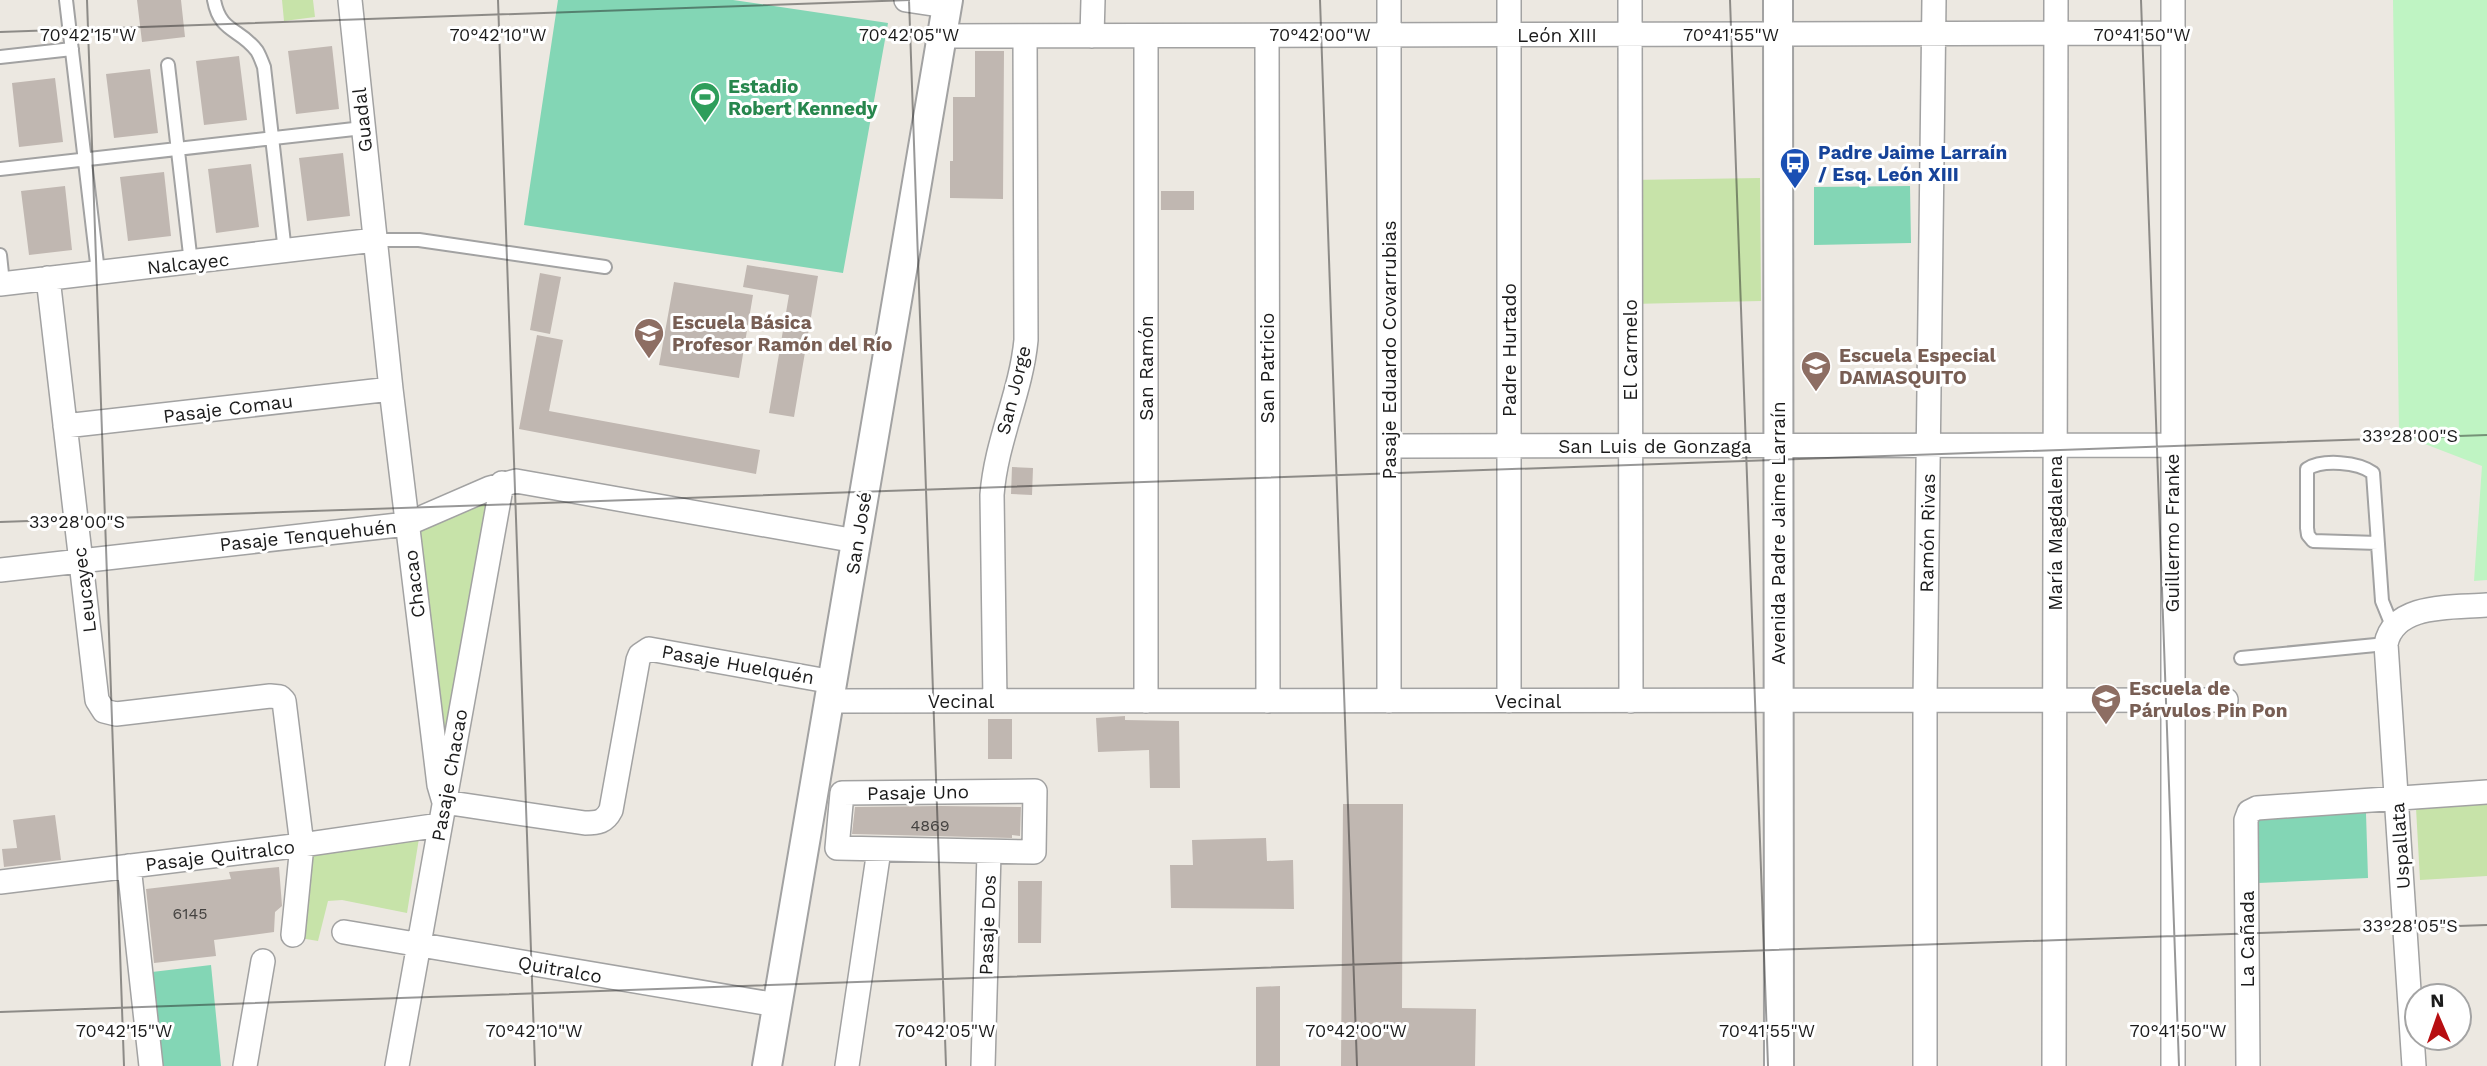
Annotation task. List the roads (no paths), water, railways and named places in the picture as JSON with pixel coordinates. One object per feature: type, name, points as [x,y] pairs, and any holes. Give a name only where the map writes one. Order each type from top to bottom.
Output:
[{"type":"street","name":"Guadal","points":[[350,0],[375,240]]},
{"type":"street","points":[[906,0],[947,3]]},
{"type":"street","points":[[1093,0],[1093,36]]},
{"type":"street","name":"Pasaje Eduardo Covarrubias","points":[[1389,0],[1389,701]]},
{"type":"street","name":"Padre Hurtado","points":[[1509,0],[1509,701]]},
{"type":"street","name":"El Carmelo","points":[[1630,0],[1631,701]]},
{"type":"street","name":"Avenida Padre Jaime Larraín","points":[[1778,0],[1779,1066]]},
{"type":"street","name":"Ramón Rivas","points":[[1926,1066],[1925,701],[1934,0]]},
{"type":"street","name":"María Magdalena","points":[[2054,1066],[2056,0]]},
{"type":"street","name":"Guillermo Franke","points":[[2173,0],[2173,1066]]},
{"type":"street","name":"San José","points":[[767,1066],[947,3]]},
{"type":"street","name":"León XIII","points":[[941,36],[2173,33]]},
{"type":"street","name":"San Jorge","points":[[995,701],[992,495],[994,471],[1021,373],[1026,340],[1025,36]]},
{"type":"street","name":"San Ramón","points":[[1146,36],[1146,701]]},
{"type":"street","name":"San Patricio","points":[[1267,36],[1268,701]]},
{"type":"street","name":"Nalcayec","points":[[2,284],[375,240]]},
{"type":"street","name":"Chacao","points":[[375,240],[439,785],[444,802]]},
{"type":"street","name":"Leucayec","points":[[48,278],[97,700],[104,711],[116,714],[275,696],[284,701],[303,845]]},
{"type":"street","name":"Pasaje Comau","points":[[65,426],[391,389]]},
{"type":"street","name":"San Luis de Gonzaga","points":[[1389,446],[2172,445]]},
{"type":"street","name":"Pasaje Tenquehuén","points":[[0,570],[407,524],[502,483],[528,482],[856,541]]},
{"type":"street","name":"Pasaje Chacao","points":[[397,1066],[502,483]]},
{"type":"street","points":[[2390,636],[2415,613],[2487,605]]},
{"type":"street","name":"Uspallata","points":[[2390,636],[2414,1066]]},
{"type":"street","name":"Pasaje Huelquén","points":[[444,802],[585,823],[600,822],[607,817],[611,810],[638,660],[640,655],[649,649],[832,691]]},
{"type":"street","name":"Vecinal","points":[[832,691],[995,701],[2226,700]]},
{"type":"street","name":"Pasaje Uno","points":[[879,850],[837,848],[842,793],[1035,791],[1034,852],[989,853]]},
{"type":"street","points":[[2397,799],[2487,792]]},
{"type":"street","name":"La Cañada","points":[[2248,1066],[2246,820],[2249,812],[2257,808],[2397,799]]},
{"type":"street","name":"Pasaje Quitralco","points":[[0,882],[303,845],[440,825]]},
{"type":"street","points":[[293,935],[303,845]]},
{"type":"street","points":[[848,1066],[879,850]]},
{"type":"street","name":"Pasaje Dos","points":[[879,850],[989,853],[983,1066]]},
{"type":"street","points":[[129,866],[151,1066]]},
{"type":"street","name":"Quitralco","points":[[344,932],[777,1005]]},
{"type":"street","points":[[245,1066],[263,961]]},
{"type":"lane","points":[[66,0],[98,272]]},
{"type":"lane","points":[[214,0],[216,11],[224,25],[256,51],[264,67],[285,252]]},
{"type":"lane","points":[[0,57],[72,49]]},
{"type":"lane","points":[[168,65],[191,263]]},
{"type":"lane","points":[[0,169],[363,128]]},
{"type":"lane","points":[[375,240],[419,240],[605,267]]},
{"type":"lane","points":[[0,255],[2,284]]},
{"type":"lane","points":[[2241,658],[2390,636],[2382,601],[2378,543],[2373,473],[2354,465],[2316,464],[2308,469],[2307,528],[2313,541],[2378,543]]},
{"type":"place","name":"Estadio Robert Kennedy","points":[[705,124]]},
{"type":"place","name":"Padre Jaime Larraín / Esq. León XIII","points":[[1795,190]]},
{"type":"place","name":"Escuela Básica Profesor Ramón del Río","points":[[649,360]]},
{"type":"place","name":"Escuela Especial DAMASQUITO","points":[[1816,393]]},
{"type":"place","name":"Escuela de Párvulos Pin Pon","points":[[2106,726]]}]
